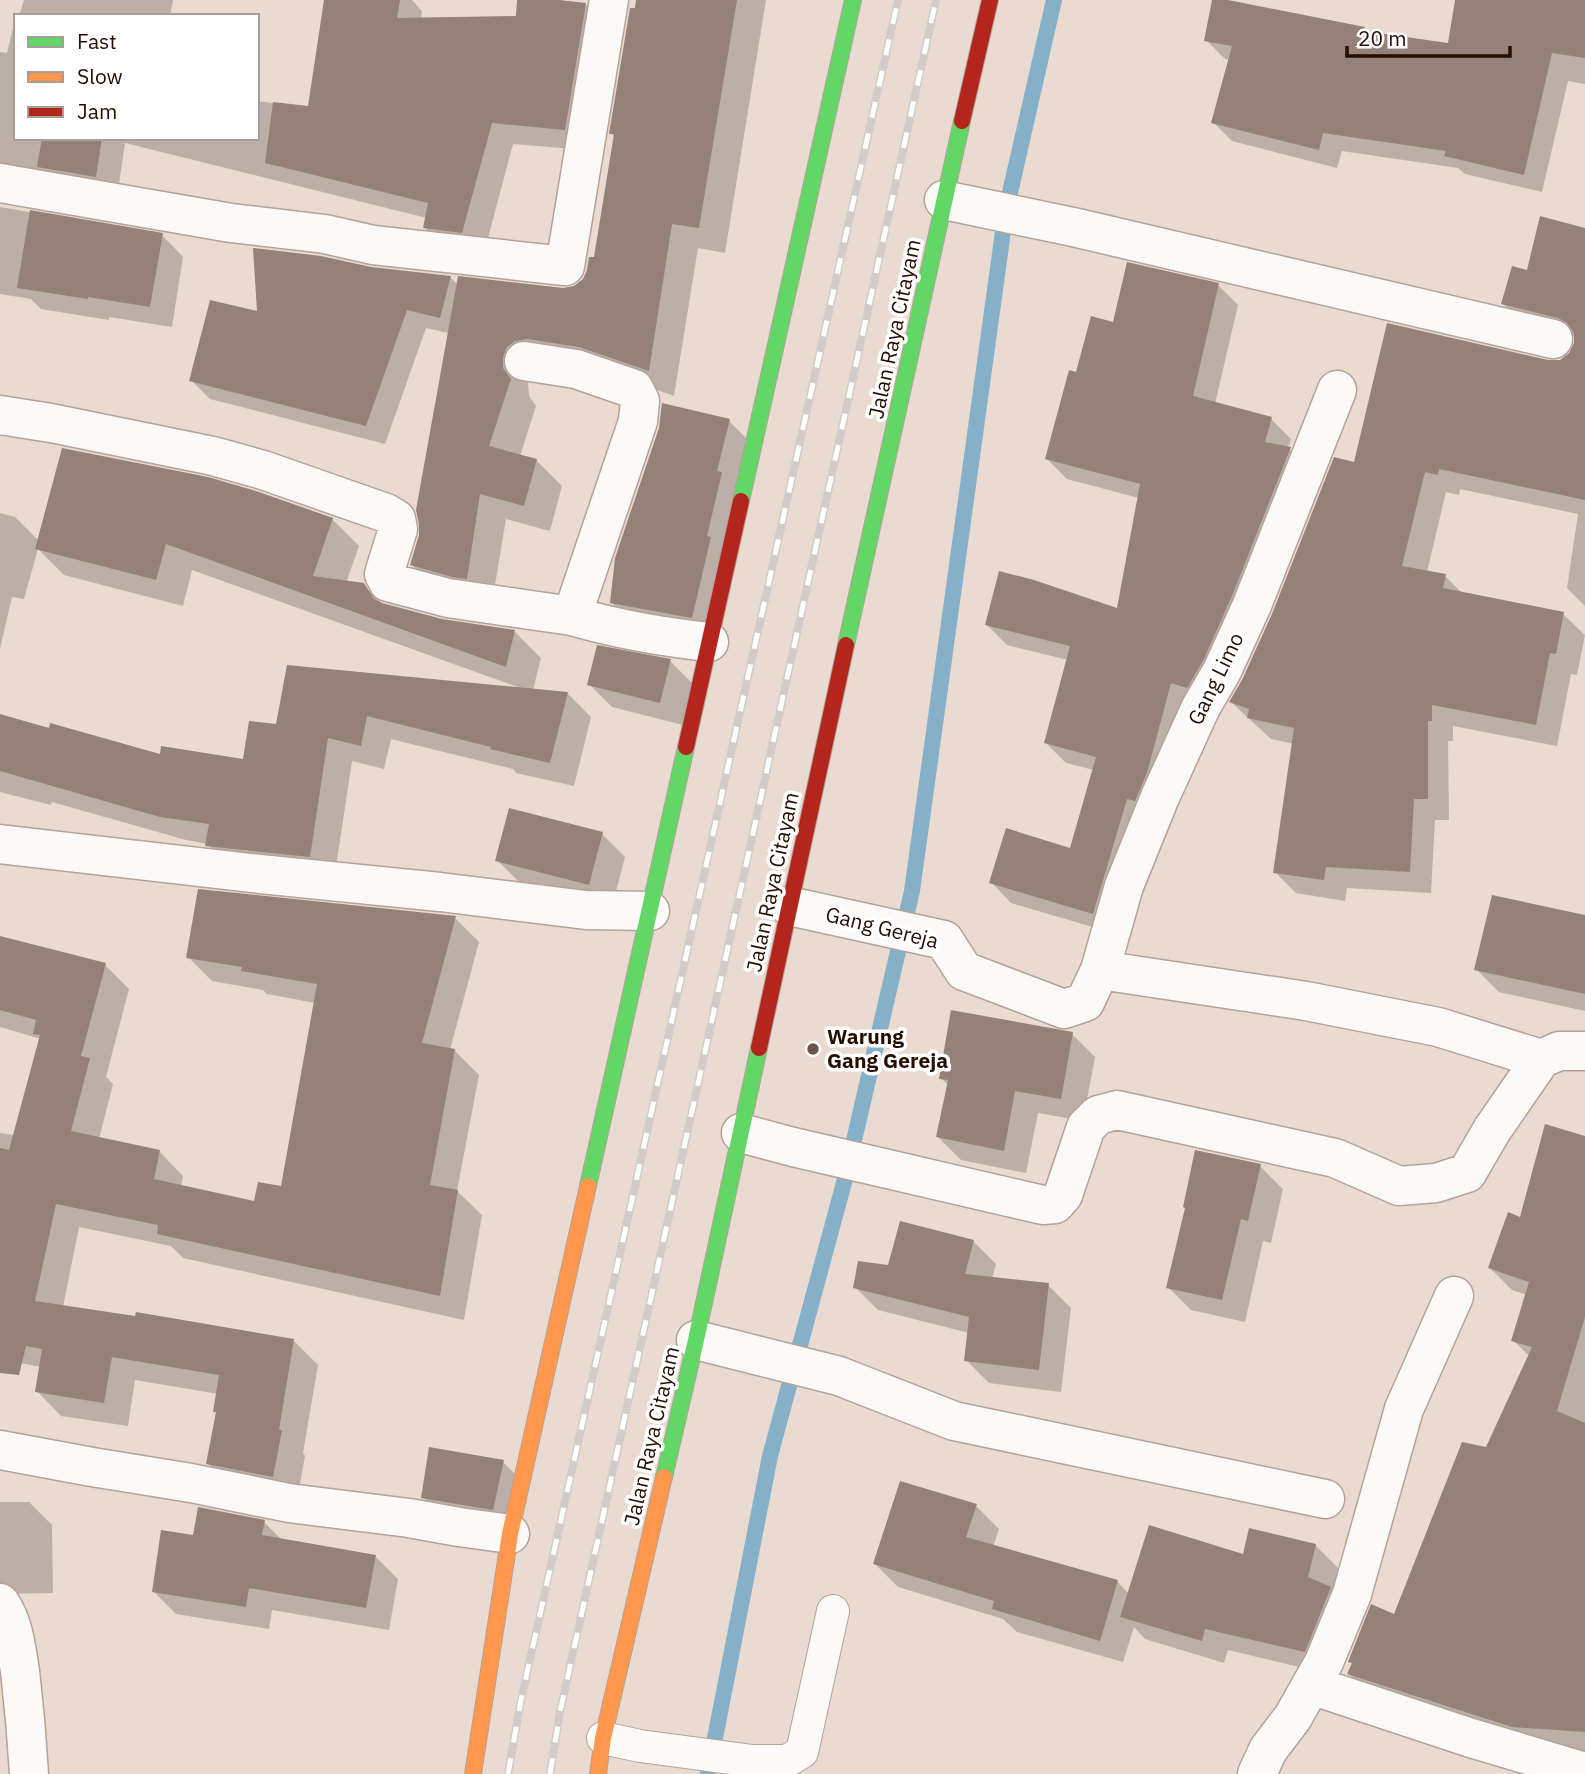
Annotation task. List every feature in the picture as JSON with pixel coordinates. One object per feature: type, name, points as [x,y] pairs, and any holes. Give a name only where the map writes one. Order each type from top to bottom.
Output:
[{"type":"main road","points":[[473,1774],[510,1534],[853,0]]},
{"type":"main road","name":"Jalan Raya Citayam","points":[[598,1774],[603,1738],[696,1340],[789,906],[990,0]]},
{"type":"street","points":[[0,183],[231,223],[325,234],[373,245],[565,266],[609,0]]},
{"type":"street","points":[[944,200],[1073,226],[1553,339]]},
{"type":"street","points":[[524,361],[576,369],[634,388],[640,401],[638,421],[572,616]]},
{"type":"street","name":"Gang Limo","points":[[1100,970],[1124,886],[1154,810],[1251,605],[1337,390]]},
{"type":"street","points":[[0,415],[213,456],[263,470],[386,513],[397,519],[398,529],[384,574],[388,582],[448,598],[572,616],[659,636],[709,642]]},
{"type":"street","points":[[0,844],[586,910],[650,911]]},
{"type":"street","name":"Gang Gereja","points":[[789,906],[944,940],[964,971],[1064,1009],[1085,1002],[1100,970]]},
{"type":"street","points":[[1100,970],[1306,1001],[1438,1027],[1541,1059]]},
{"type":"street","points":[[741,1133],[1043,1205],[1055,1204],[1063,1195],[1086,1128],[1098,1115],[1117,1110],[1335,1158],[1399,1186],[1436,1183],[1467,1173],[1492,1130],[1541,1059],[1559,1051],[1585,1051]]},
{"type":"street","points":[[1257,1774],[1268,1750],[1293,1717],[1324,1662],[1352,1594],[1404,1409],[1454,1296]]},
{"type":"street","points":[[696,1340],[839,1376],[954,1421],[1325,1500]]},
{"type":"street","points":[[0,1450],[289,1503],[510,1534]]},
{"type":"street","points":[[0,1604],[7,1613],[16,1641],[25,1711],[29,1774]]},
{"type":"street","points":[[1311,1685],[1585,1772]]},
{"type":"lane","points":[[603,1738],[753,1761],[787,1761],[802,1752],[833,1611]]},
{"type":"building","points":[[324,0],[400,0],[397,18],[516,16],[517,0],[586,3],[565,130],[492,123],[462,233],[423,228],[428,203],[265,163],[273,102],[308,106]]},
{"type":"building","points":[[636,0],[737,0],[699,228],[672,224],[649,371],[579,347],[527,339],[515,341],[507,347],[503,368],[511,379],[489,446],[537,459],[524,506],[480,494],[467,579],[410,565],[419,535],[416,510],[458,276],[563,288],[574,286],[583,279],[589,257],[594,257],[614,134],[609,134],[630,8],[635,8]]},
{"type":"building","points":[[1212,0],[1228,0],[1365,27],[1364,31],[1448,43],[1455,0],[1585,0],[1585,58],[1552,53],[1524,175],[1444,156],[1446,151],[1323,133],[1319,150],[1211,123],[1232,46],[1204,41]]},
{"type":"building","points":[[42,140],[102,140],[96,177],[37,167]]},
{"type":"building","points":[[30,210],[163,233],[150,307],[17,288]]},
{"type":"building","points":[[1540,216],[1585,228],[1585,500],[1439,469],[1438,475],[1425,472],[1402,566],[1446,574],[1443,588],[1564,612],[1556,654],[1550,653],[1536,725],[1432,705],[1432,721],[1428,721],[1428,799],[1414,799],[1410,872],[1326,867],[1324,880],[1273,873],[1294,728],[1247,718],[1249,709],[1229,702],[1272,614],[1334,457],[1354,462],[1387,323],[1548,360],[1560,360],[1569,353],[1574,343],[1574,333],[1567,323],[1558,318],[1501,304],[1512,266],[1527,270]]},
{"type":"building","points":[[253,248],[321,256],[371,267],[451,276],[440,318],[407,310],[366,426],[189,381],[210,300],[257,311]]},
{"type":"building","points":[[1127,262],[1219,283],[1193,396],[1272,417],[1265,442],[1291,447],[1232,596],[1203,661],[1187,688],[1171,683],[1147,773],[1135,801],[1127,799],[1093,914],[989,883],[1006,828],[1070,848],[1096,757],[1044,743],[1070,646],[985,625],[999,571],[1117,608],[1140,484],[1045,459],[1069,370],[1076,372],[1091,316],[1113,322]]},
{"type":"building","points":[[662,403],[730,419],[717,471],[722,472],[707,536],[711,537],[692,618],[610,603],[615,558],[659,428]]},
{"type":"building","points":[[62,448],[208,477],[333,518],[313,576],[364,583],[374,599],[382,603],[442,619],[515,630],[506,667],[166,544],[156,580],[35,549]]},
{"type":"building","points":[[597,645],[671,659],[660,703],[587,685]]},
{"type":"building","points":[[287,665],[568,692],[550,763],[367,716],[361,746],[328,738],[310,857],[205,846],[209,824],[160,817],[0,771],[0,714],[49,728],[50,723],[160,754],[161,746],[243,759],[249,721],[276,724]]},
{"type":"building","points":[[509,808],[603,832],[589,885],[495,861]]},
{"type":"building","points":[[198,889],[456,916],[422,1043],[455,1049],[430,1185],[458,1190],[440,1296],[157,1234],[158,1225],[56,1204],[35,1301],[135,1316],[136,1312],[294,1339],[273,1477],[206,1464],[216,1412],[213,1412],[219,1375],[112,1357],[104,1403],[35,1392],[42,1349],[26,1346],[19,1375],[0,1373],[0,1148],[9,1150],[40,1035],[33,1034],[36,1020],[0,1010],[0,936],[106,963],[81,1056],[90,1058],[71,1131],[160,1150],[154,1179],[254,1201],[258,1182],[281,1186],[317,984],[186,958]]},
{"type":"building","points":[[1492,895],[1585,915],[1585,994],[1474,970]]},
{"type":"building","points":[[951,1010],[1073,1032],[1061,1099],[1015,1091],[1004,1151],[936,1137],[948,1080],[939,1079]]},
{"type":"building","points":[[1545,1124],[1585,1136],[1585,1317],[1557,1411],[1585,1423],[1585,1732],[1512,1727],[1347,1674],[1352,1663],[1348,1662],[1371,1604],[1394,1614],[1462,1442],[1486,1447],[1532,1347],[1511,1341],[1529,1282],[1488,1268],[1508,1212],[1520,1217]]},
{"type":"building","points":[[1195,1150],[1261,1164],[1248,1221],[1241,1219],[1222,1300],[1166,1288],[1185,1208],[1183,1207]]},
{"type":"building","points":[[900,1221],[974,1240],[965,1274],[1049,1283],[1039,1370],[964,1361],[969,1317],[853,1288],[858,1261],[888,1265]]},
{"type":"building","points":[[429,1447],[504,1460],[493,1510],[421,1498]]},
{"type":"building","points":[[900,1481],[977,1504],[966,1537],[1118,1580],[1100,1641],[992,1609],[994,1601],[873,1564]]},
{"type":"building","points":[[198,1507],[265,1520],[262,1535],[376,1555],[366,1608],[249,1588],[246,1607],[152,1592],[161,1530],[193,1535]]},
{"type":"building","points":[[1149,1525],[1243,1554],[1249,1528],[1316,1544],[1308,1577],[1331,1587],[1305,1652],[1205,1629],[1202,1641],[1120,1617]]},
{"type":"waterway","points":[[708,1774],[770,1456],[845,1179],[912,891],[1006,210],[1054,0]]},
{"type":"railway","points":[[508,1774],[521,1700],[898,0]]},
{"type":"railway","points":[[550,1774],[560,1712],[936,0]]},
{"type":"traffic: fast","points":[[741,501],[853,0]]},
{"type":"traffic: fast","points":[[846,645],[962,121]]},
{"type":"traffic: fast","points":[[588,1186],[686,747]]},
{"type":"traffic: fast","points":[[664,1477],[759,1048]]},
{"type":"traffic: slow","points":[[473,1774],[510,1534],[588,1186]]},
{"type":"traffic: slow","points":[[598,1774],[603,1738],[664,1477]]},
{"type":"traffic: jam","points":[[962,121],[990,0]]},
{"type":"traffic: jam","points":[[686,747],[741,501]]},
{"type":"traffic: jam","points":[[759,1048],[846,645]]},
{"type":"place","name":"Warung Gang Gereja","points":[[813,1049]]}]
